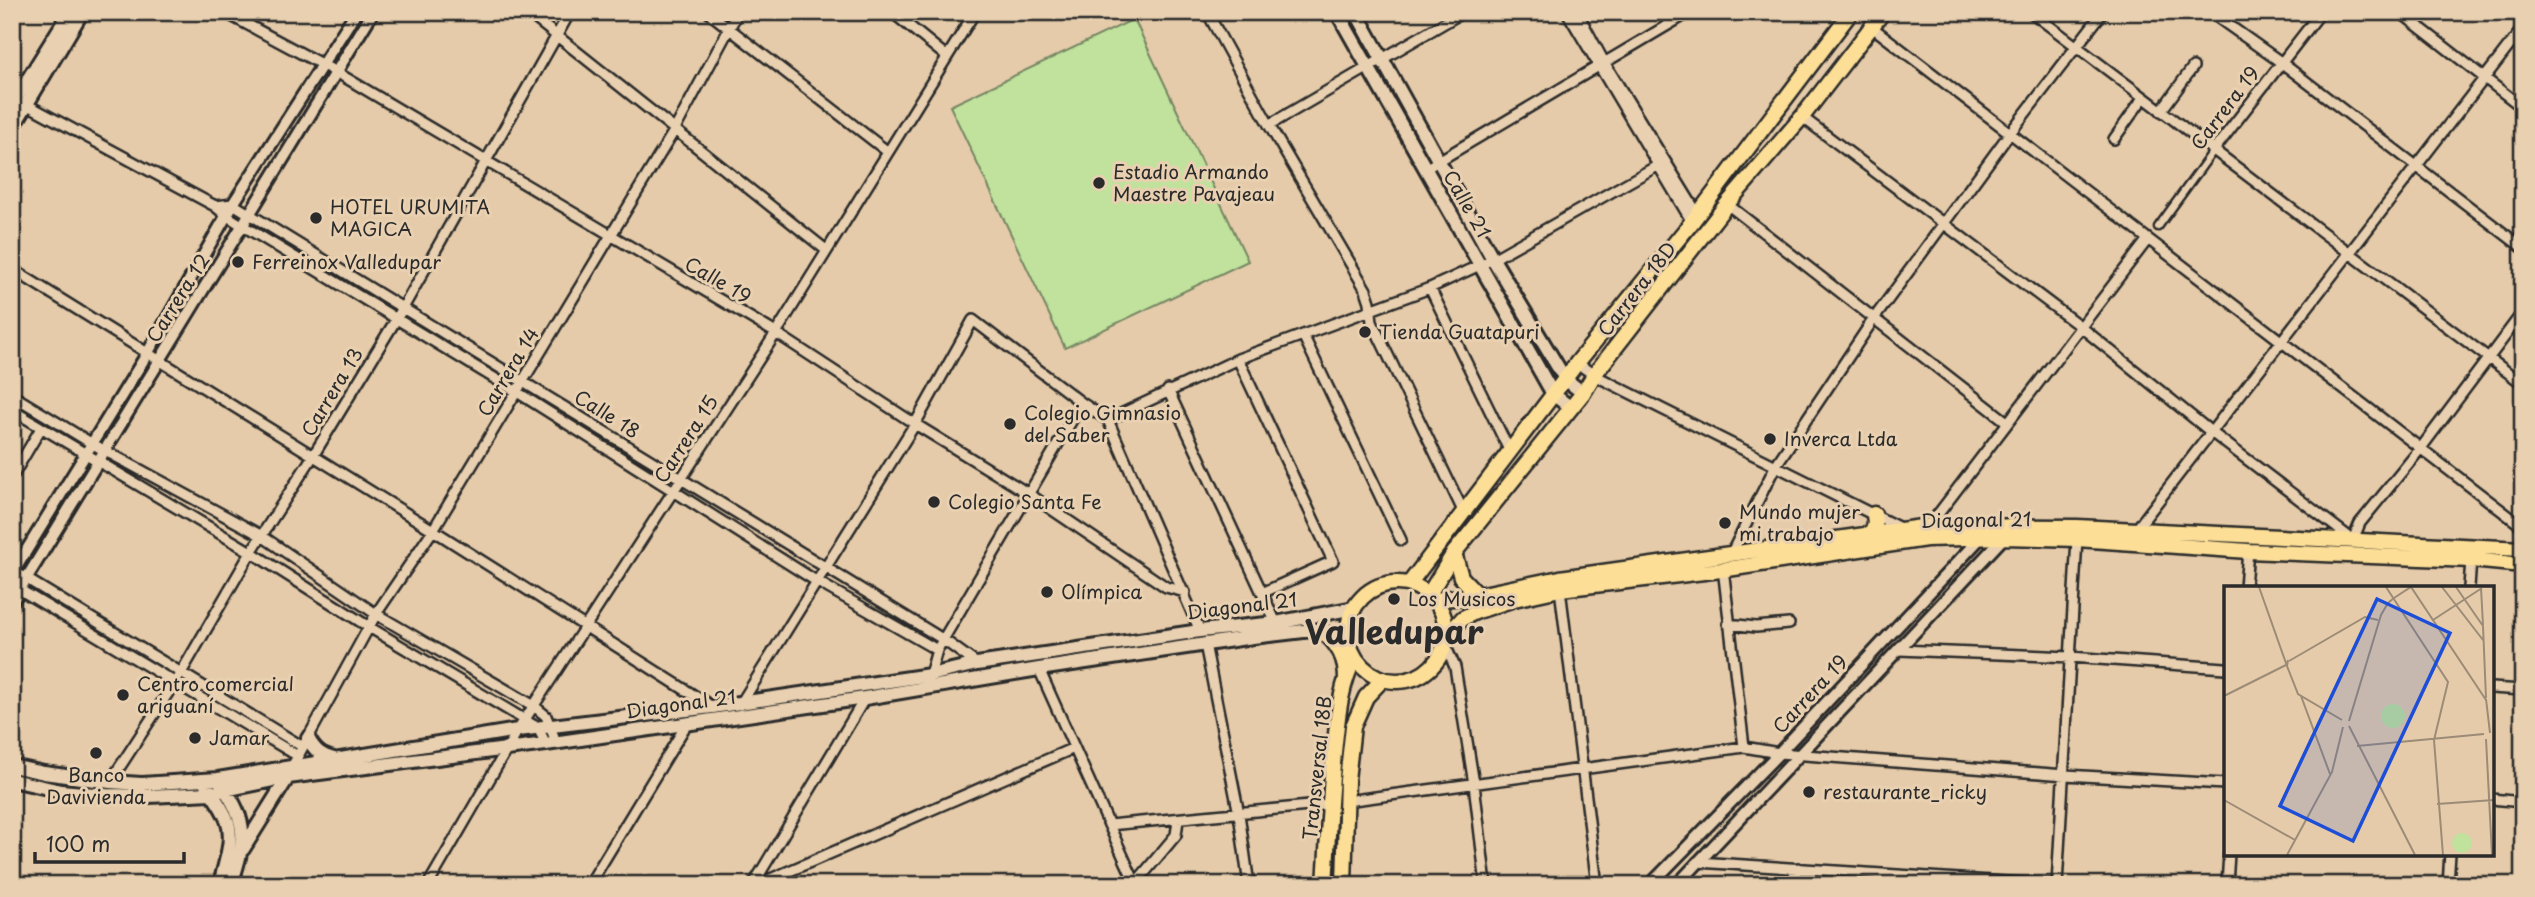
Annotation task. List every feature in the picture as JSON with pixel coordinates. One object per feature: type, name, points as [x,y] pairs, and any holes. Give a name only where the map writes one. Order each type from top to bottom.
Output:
[{"type":"main road","points":[[12,129],[17,101],[69,12]]},
{"type":"main road","points":[[17,101],[82,12]]},
{"type":"main road","name":"Calle 21","points":[[1337,12],[1553,394],[1571,408]]},
{"type":"main road","name":"Calle 21","points":[[1356,12],[1493,259],[1565,379],[1583,393]]},
{"type":"main road","name":"Carrera 18D","points":[[1409,584],[1553,394],[1694,217],[1851,12]]},
{"type":"main road","name":"Carrera 18D","points":[[1432,597],[1454,552],[1583,393],[1594,375],[1727,204],[1802,117],[1883,12]]},
{"type":"main road","points":[[1872,533],[1874,514]]},
{"type":"main road","name":"Diagonal 21","points":[[1445,641],[1463,618],[1475,612],[1514,599],[1560,589],[1721,570],[1928,532],[1992,526],[2523,549]]},
{"type":"main road","name":"Diagonal 21","points":[[1432,597],[1478,595],[1560,578],[1902,529],[1980,538],[2077,540],[2523,565]]},
{"type":"main road","points":[[1454,552],[1461,577],[1478,595]]},
{"type":"main road","points":[[1323,632],[1339,638],[1363,667],[1383,679],[1396,681],[1421,675],[1440,657],[1446,624],[1432,597],[1409,584],[1396,582],[1372,589],[1354,608],[1348,627],[1353,653]]},
{"type":"main road","name":"Diagonal 21","points":[[12,780],[61,791],[106,795],[211,793],[226,790],[298,756],[334,759],[522,725],[538,728],[741,703],[930,674],[977,664],[1200,631],[1276,623],[1354,608]]},
{"type":"main road","name":"Diagonal 21","points":[[12,766],[110,782],[142,784],[218,779],[298,756],[509,749],[865,698],[1038,669],[1311,630],[1323,632]]},
{"type":"main road","points":[[1323,632],[1334,641],[1342,653],[1346,683]]},
{"type":"main road","name":"Transversal 18B","points":[[1325,885],[1338,716],[1353,653]]},
{"type":"main road","name":"Transversal 18B","points":[[1344,885],[1346,801],[1353,726],[1366,697],[1383,679]]},
{"type":"main road","points":[[231,885],[241,853],[298,756],[315,750],[334,759]]},
{"type":"main road","points":[[218,779],[242,825],[241,853]]},
{"type":"main road","points":[[204,780],[227,820],[229,830],[230,841],[220,885]]},
{"type":"street","name":"Calle 19","points":[[224,12],[336,72],[776,333],[915,424],[1029,494],[1166,587],[1185,592]]},
{"type":"street","name":"Carrera 12","points":[[13,572],[147,354],[233,204],[356,12]]},
{"type":"street","name":"Carrera 12","points":[[12,602],[16,587],[27,578],[99,463],[373,12]]},
{"type":"street","points":[[527,12],[826,250]]},
{"type":"street","name":"Carrera 13","points":[[110,782],[175,683],[251,552],[403,309],[570,12]]},
{"type":"street","points":[[708,12],[888,152]]},
{"type":"street","name":"Carrera 14","points":[[298,756],[376,614],[433,530],[674,131],[738,12]]},
{"type":"street","points":[[892,12],[946,56]]},
{"type":"street","name":"Carrera 15","points":[[428,885],[522,725],[776,333],[975,12]]},
{"type":"street","points":[[1207,12],[1269,125],[1366,290],[1372,322],[1464,513]]},
{"type":"street","points":[[1269,125],[1463,12]]},
{"type":"street","points":[[1567,12],[1694,217]]},
{"type":"street","points":[[1577,12],[1600,64],[1657,166],[1694,217]]},
{"type":"street","points":[[1425,169],[1690,12]]},
{"type":"street","points":[[2031,12],[2523,384]]},
{"type":"street","points":[[1744,747],[1721,570],[1776,465],[1874,320],[2010,133],[2103,12]]},
{"type":"street","points":[[2210,12],[2523,248]]},
{"type":"street","name":"Carrera 19","points":[[2158,227],[2321,12]]},
{"type":"street","points":[[2400,12],[2523,108]]},
{"type":"street","points":[[1872,27],[2523,527]]},
{"type":"street","points":[[2135,531],[2523,27]]},
{"type":"street","points":[[2161,111],[2193,67]]},
{"type":"street","points":[[2113,139],[2143,98]]},
{"type":"street","name":"Calle 18","points":[[17,101],[215,206],[227,216],[517,392],[816,581],[937,650]]},
{"type":"street","points":[[1802,117],[2081,327],[2211,432],[2353,540],[2360,523],[2421,448],[2523,312]]},
{"type":"street","points":[[1108,420],[1238,359],[1371,312],[1493,259],[1657,166]]},
{"type":"street","name":"Calle 18","points":[[233,204],[944,640],[977,664]]},
{"type":"street","points":[[215,206],[233,204]]},
{"type":"street","points":[[1727,204],[2007,422]]},
{"type":"street","points":[[1928,532],[2007,422],[2148,239]]},
{"type":"street","points":[[12,269],[729,717],[741,703],[826,569],[915,424],[973,320],[1108,420],[1200,631]]},
{"type":"street","points":[[1430,288],[1510,452]]},
{"type":"street","points":[[1303,335],[1401,540]]},
{"type":"street","points":[[1238,359],[1333,561],[1262,593]]},
{"type":"street","points":[[1577,363],[1594,375],[1902,529]]},
{"type":"street","points":[[1168,390],[1276,623]]},
{"type":"street","points":[[12,395],[91,443],[262,536],[376,614],[534,706],[546,716],[552,726],[551,743]]},
{"type":"street","points":[[930,674],[937,650],[1082,403]]},
{"type":"street","points":[[12,410],[251,552],[522,725]]},
{"type":"street","points":[[12,477],[41,428]]},
{"type":"street","name":"Carrera 19","points":[[1650,885],[1779,753],[1992,526]]},
{"type":"street","name":"Carrera 19","points":[[1677,885],[2014,526]]},
{"type":"street","points":[[1698,862],[1939,881],[2056,885],[2077,540]]},
{"type":"street","points":[[2245,586],[2248,551]]},
{"type":"street","points":[[2469,586],[2471,560]]},
{"type":"street","points":[[13,572],[181,673],[298,756]]},
{"type":"street","points":[[16,587],[298,756]]},
{"type":"street","points":[[1560,589],[1597,885]]},
{"type":"street","points":[[1728,624],[1756,627],[1789,624]]},
{"type":"street","points":[[1445,641],[1455,667],[1474,784],[1486,885]]},
{"type":"street","points":[[1205,645],[1239,814],[1249,885]]},
{"type":"street","points":[[1899,650],[2070,657],[2224,668]]},
{"type":"street","points":[[1038,669],[1136,884],[1177,835],[1178,820]]},
{"type":"street","points":[[2493,688],[2523,690]]},
{"type":"street","points":[[755,885],[865,698]]},
{"type":"street","points":[[589,885],[696,709]]},
{"type":"street","points":[[538,728],[551,743]]},
{"type":"street","points":[[1346,801],[1744,747],[1801,755],[2224,784]]},
{"type":"street","points":[[755,885],[1074,748]]},
{"type":"street","points":[[2493,799],[2523,802]]},
{"type":"street","points":[[1109,825],[1330,804]]},
{"type":"street","points":[[2227,885],[2229,855]]},
{"type":"street","points":[[2448,885],[2449,855]]},
{"type":"street","points":[[1789,885],[1798,868]]},
{"type":"green space","name":"Estadio Armando Maestre Pavajeau","points":[[1134,19],[1248,261],[1065,348],[950,106]]},
{"type":"place","name":"Estadio Armando Maestre Pavajeau","points":[[1099,183]]},
{"type":"place","name":"HOTEL URUMITA MAGICA","points":[[316,218]]},
{"type":"place","name":"Ferreinox Valledupar","points":[[238,262]]},
{"type":"place","name":"Tienda Guatapuri","points":[[1365,332]]},
{"type":"place","name":"Colegio Gimnasio del Saber","points":[[1010,424]]},
{"type":"place","name":"Inverca Ltda","points":[[1770,439]]},
{"type":"place","name":"Colegio Santa Fe","points":[[934,502]]},
{"type":"place","name":"Mundo mujer mi trabajo","points":[[1725,523]]},
{"type":"place","name":"Olímpica","points":[[1047,592]]},
{"type":"place","name":"Los Musicos","points":[[1394,599]]},
{"type":"place","name":"Centro comercial ariguaní","points":[[123,695]]},
{"type":"place","name":"Jamar","points":[[195,738]]},
{"type":"place","name":"Banco Davivienda","points":[[96,753]]},
{"type":"place","name":"restaurante_ricky","points":[[1809,792]]},
{"type":"district","name":"Valledupar","points":[[1394,632]]}]
